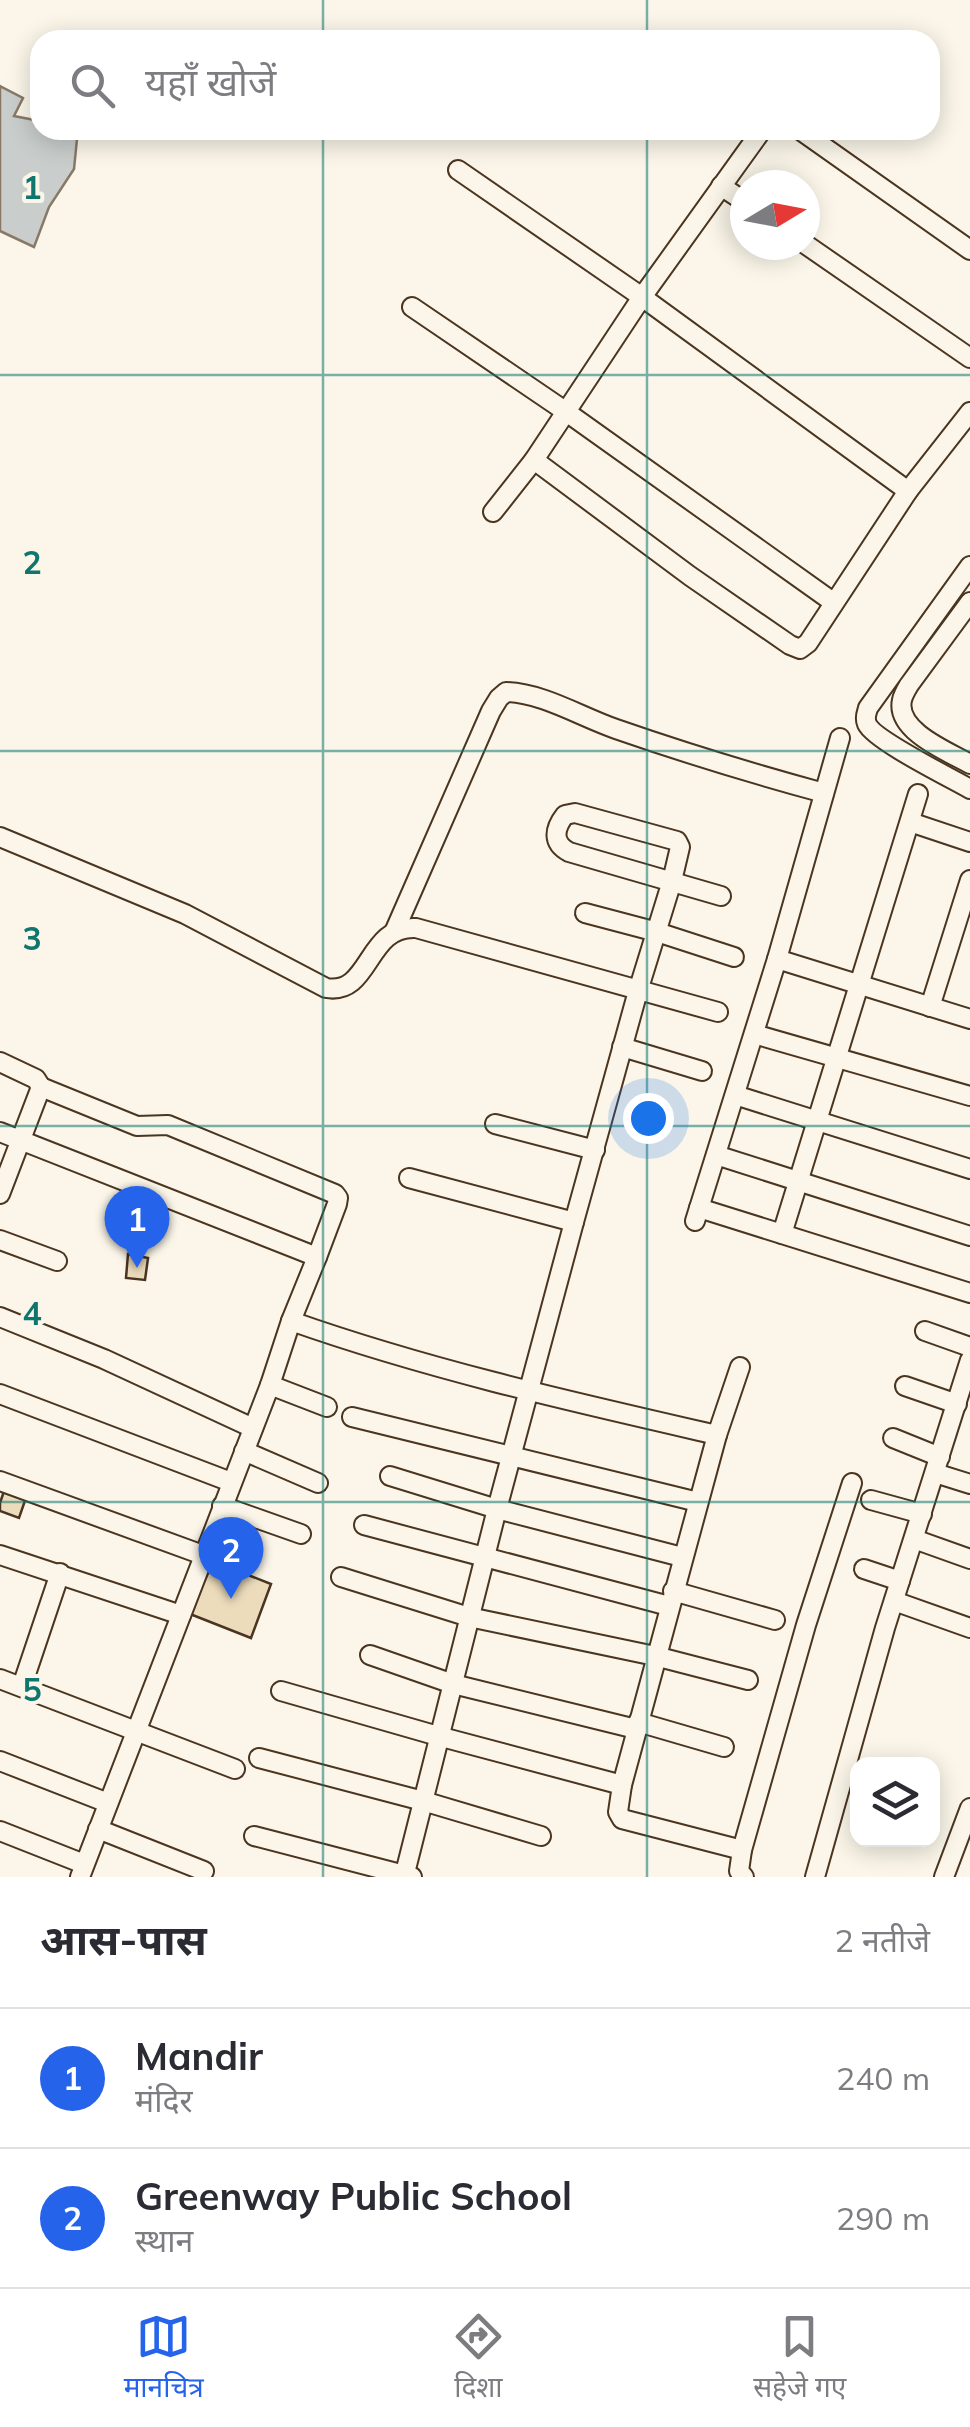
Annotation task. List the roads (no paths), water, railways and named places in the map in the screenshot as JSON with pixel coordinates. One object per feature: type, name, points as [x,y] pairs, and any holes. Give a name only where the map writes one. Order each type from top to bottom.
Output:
[{"type":"street","points":[[493,512],[534,460],[642,297],[755,140]]},
{"type":"street","points":[[814,140],[970,250]]},
{"type":"street","points":[[458,170],[642,297],[908,491]]},
{"type":"street","points":[[722,186],[730,192]]},
{"type":"street","points":[[820,254],[970,358]]},
{"type":"street","points":[[412,308],[834,602]]},
{"type":"street","points":[[534,460],[690,576],[800,649],[908,491],[970,412]]},
{"type":"street","points":[[970,566],[866,714],[867,724],[874,732],[970,789]]},
{"type":"street","points":[[970,602],[909,685],[901,714],[907,724],[933,743],[970,764]]},
{"type":"street","points":[[395,930],[490,711],[506,692],[516,692],[743,771],[824,793]]},
{"type":"street","points":[[840,738],[777,959],[697,1215],[782,1234],[970,1293]]},
{"type":"street","points":[[926,764],[933,743]]},
{"type":"street","points":[[782,1234],[918,794]]},
{"type":"street","points":[[254,1836],[407,1876],[438,1736],[511,1456],[622,1047],[658,932],[672,880],[680,847],[677,841],[575,813],[562,819],[556,840],[564,850],[672,880],[721,896]]},
{"type":"street","points":[[910,822],[970,842]]},
{"type":"street","points":[[0,837],[185,914],[326,988],[344,989],[388,934],[416,928],[718,1012]]},
{"type":"street","points":[[930,1007],[970,880]]},
{"type":"street","points":[[584,913],[658,932],[734,958]]},
{"type":"street","points":[[777,959],[970,1019]]},
{"type":"street","points":[[754,1034],[970,1096]]},
{"type":"street","points":[[622,1047],[702,1072]]},
{"type":"street","points":[[0,1062],[36,1079],[42,1088],[0,1194]]},
{"type":"street","points":[[0,1831],[82,1871],[338,1198],[168,1125],[137,1126],[42,1088]]},
{"type":"street","points":[[734,1095],[970,1169]]},
{"type":"street","points":[[495,1124],[594,1150]]},
{"type":"street","points":[[0,1132],[316,1257]]},
{"type":"street","points":[[716,1155],[970,1236]]},
{"type":"street","points":[[409,1178],[574,1222]]},
{"type":"street","points":[[0,1240],[57,1262]]},
{"type":"street","points":[[0,1317],[104,1358],[253,1428]]},
{"type":"street","points":[[291,1321],[356,1344],[529,1392],[717,1435]]},
{"type":"street","points":[[924,1331],[970,1347]]},
{"type":"street","points":[[815,1877],[894,1600],[938,1465],[960,1414],[970,1360]]},
{"type":"street","points":[[740,1367],[682,1557],[618,1812],[620,1818],[742,1850]]},
{"type":"street","points":[[270,1385],[327,1407]]},
{"type":"street","points":[[906,1386],[960,1414]]},
{"type":"street","points":[[0,1394],[231,1482]]},
{"type":"street","points":[[352,1416],[698,1502]]},
{"type":"street","points":[[892,1438],[970,1484]]},
{"type":"street","points":[[244,1451],[318,1483]]},
{"type":"street","points":[[390,1476],[497,1509],[682,1557]]},
{"type":"street","points":[[744,1877],[738,1870],[742,1850],[800,1644],[852,1483]]},
{"type":"street","points":[[2,1488],[204,1555]]},
{"type":"street","points":[[871,1500],[922,1514]]},
{"type":"street","points":[[222,1506],[301,1534]]},
{"type":"street","points":[[364,1525],[485,1558],[775,1620]]},
{"type":"street","points":[[914,1539],[970,1559]]},
{"type":"street","points":[[0,1555],[182,1615]]},
{"type":"street","points":[[864,1568],[900,1581]]},
{"type":"street","points":[[22,1686],[60,1572]]},
{"type":"street","points":[[341,1578],[469,1617],[656,1656],[748,1680]]},
{"type":"street","points":[[894,1600],[970,1628]]},
{"type":"street","points":[[370,1654],[453,1684],[724,1747]]},
{"type":"street","points":[[0,1679],[235,1769]]},
{"type":"street","points":[[281,1691],[622,1784]]},
{"type":"street","points":[[259,1758],[540,1836]]},
{"type":"street","points":[[0,1761],[108,1802]]},
{"type":"street","points":[[944,1877],[970,1808]]},
{"type":"street","points":[[98,1829],[204,1870]]},
{"type":"place","name":"Mandir","points":[[137,1268]]},
{"type":"place","name":"Greenway Public School","points":[[231,1599]]}]
